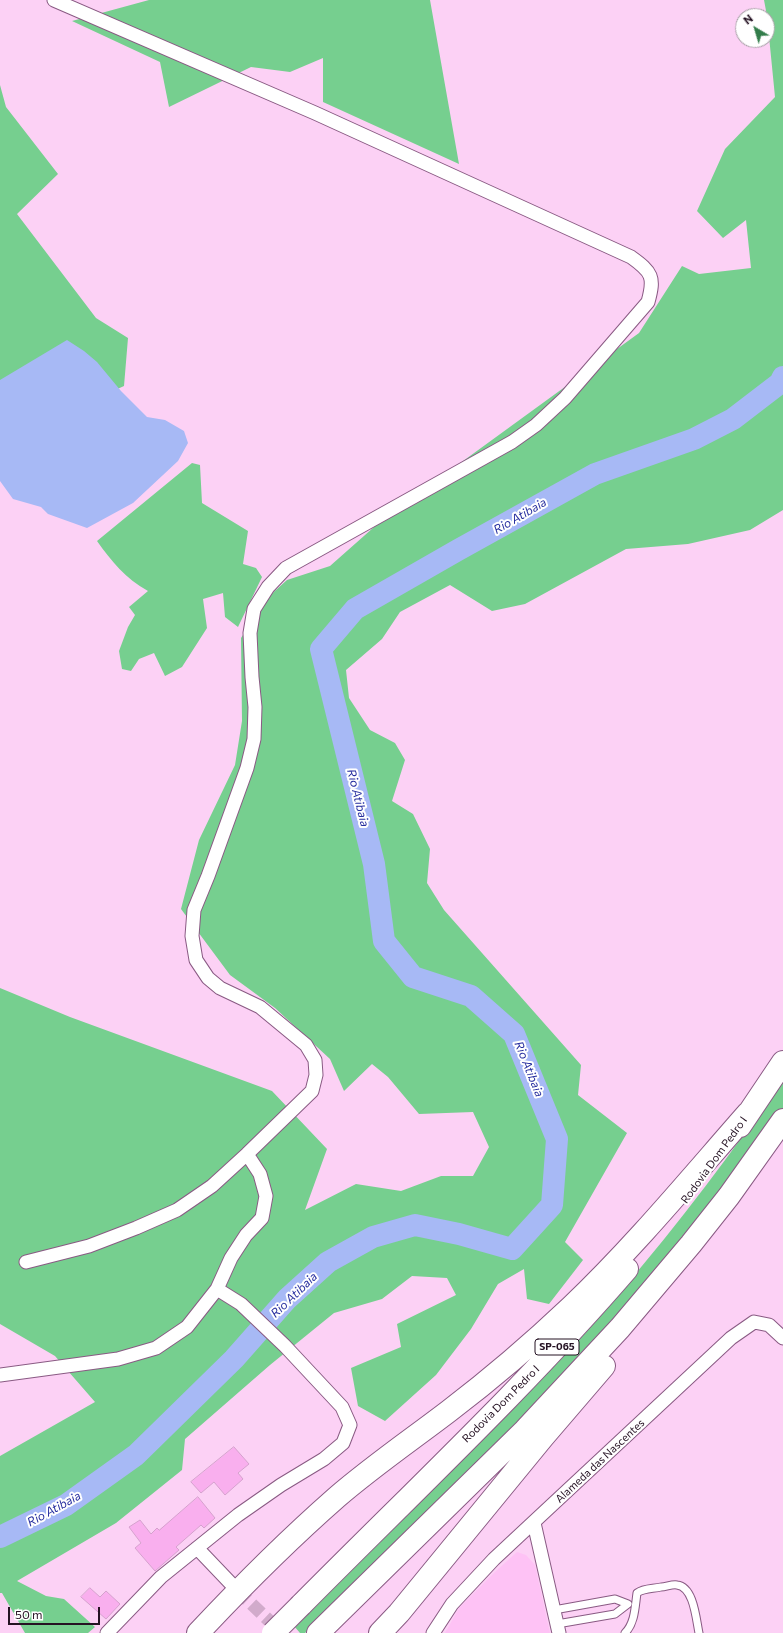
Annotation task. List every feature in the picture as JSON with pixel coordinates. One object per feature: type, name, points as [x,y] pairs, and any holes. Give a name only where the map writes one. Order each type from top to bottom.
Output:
[{"type":"highway","name":"Rodovia Dom Pedro I","points":[[273,1633],[514,1392],[596,1304],[672,1218],[711,1167],[783,1062]]},
{"type":"highway","points":[[198,1633],[238,1591],[337,1498],[388,1456],[449,1411],[496,1373],[571,1307],[624,1253],[748,1113]]},
{"type":"highway","name":"SP-065","points":[[320,1631],[525,1430],[620,1328],[696,1238],[729,1196],[783,1120]]},
{"type":"highway","points":[[380,1633],[399,1613],[544,1436],[638,1327],[711,1236],[770,1154],[783,1133]]},
{"type":"street","points":[[26,1262],[89,1246],[177,1210],[212,1186],[312,1091],[316,1075],[315,1060],[306,1045],[260,1007],[220,988],[208,978],[196,960],[192,936],[194,910],[208,876],[244,775],[254,739],[255,707],[250,633],[254,609],[268,587],[286,568],[512,442],[536,425],[566,398],[648,302],[653,284],[646,267],[631,257],[315,113],[54,0]]},
{"type":"street","points":[[0,1375],[118,1359],[156,1348],[187,1327],[217,1289],[231,1258],[246,1235],[262,1218],[266,1196],[260,1174],[247,1154]]},
{"type":"street","points":[[107,1633],[161,1578],[197,1548],[238,1515],[281,1485],[324,1459],[343,1443],[350,1425],[342,1407],[285,1346],[241,1304],[217,1289]]},
{"type":"street","name":"Alameda das Nascentes","points":[[433,1633],[452,1604],[494,1559],[731,1338],[754,1322],[769,1325],[783,1338]]},
{"type":"street","points":[[534,1523],[558,1628]]},
{"type":"street","points":[[197,1548],[238,1591]]},
{"type":"lane","points":[[625,1633],[631,1624],[632,1603],[637,1594],[643,1590],[676,1585],[682,1587],[689,1594],[695,1610],[698,1633]]},
{"type":"lane","points":[[554,1610],[614,1599],[632,1603]]},
{"type":"lane","points":[[558,1628],[615,1614],[632,1603]]},
{"type":"shaded area","points":[[517,1552],[526,1555],[535,1565],[550,1633],[445,1633],[459,1608]]},
{"type":"green space","points":[[149,0],[430,0],[459,164],[323,102],[323,58],[290,72],[251,67],[169,107],[160,62],[72,21]]},
{"type":"green space","points":[[764,0],[783,0],[783,510],[750,530],[688,544],[626,549],[525,604],[492,611],[450,585],[400,612],[382,639],[346,670],[349,698],[370,730],[395,743],[405,760],[392,801],[413,814],[430,849],[427,883],[444,910],[581,1065],[578,1095],[627,1133],[565,1242],[583,1260],[549,1304],[527,1299],[524,1269],[498,1284],[471,1329],[436,1375],[385,1421],[358,1406],[351,1368],[401,1347],[397,1324],[456,1295],[447,1278],[412,1276],[382,1299],[334,1313],[270,1365],[185,1439],[182,1470],[116,1523],[17,1581],[46,1596],[64,1599],[95,1627],[88,1633],[25,1633],[2,1593],[0,1593],[0,1456],[95,1402],[55,1356],[0,1324],[0,988],[70,1017],[272,1091],[327,1149],[305,1210],[356,1184],[401,1191],[441,1176],[473,1176],[489,1147],[473,1112],[419,1114],[388,1077],[372,1064],[344,1091],[330,1059],[275,1008],[230,975],[181,909],[199,840],[235,765],[242,721],[241,638],[267,598],[287,580],[330,566],[382,520],[639,333],[682,266],[699,274],[751,268],[746,220],[723,238],[697,211],[725,149],[775,97],[770,48],[775,48],[775,8],[766,8]]},
{"type":"green space","points":[[0,85],[6,107],[58,174],[17,214],[96,318],[128,338],[124,386],[0,443]]},
{"type":"green space","points":[[192,463],[200,465],[202,503],[248,531],[243,564],[256,568],[262,577],[238,627],[225,617],[223,593],[203,599],[207,628],[182,667],[165,676],[154,653],[139,659],[131,671],[122,669],[119,651],[128,627],[135,615],[129,607],[148,591],[132,581],[108,556],[97,541]]},
{"type":"green space","points":[[783,1078],[783,1108],[757,1146],[587,1355],[339,1601],[305,1633],[300,1633],[294,1626],[621,1291],[705,1187]]},
{"type":"water","points":[[67,340],[97,362],[121,391],[147,417],[165,420],[184,431],[188,443],[178,461],[133,503],[87,528],[48,514],[41,507],[13,499],[0,481],[0,380]]},
{"type":"building","points":[[234,1447],[249,1464],[238,1473],[243,1479],[225,1495],[214,1482],[201,1493],[191,1482]]},
{"type":"building","points":[[198,1497],[215,1518],[204,1528],[201,1525],[176,1547],[179,1550],[155,1571],[135,1548],[141,1543],[129,1527],[140,1520],[151,1534],[157,1528],[159,1530]]},
{"type":"building","points":[[90,1588],[100,1597],[106,1591],[120,1604],[106,1619],[81,1597]]},
{"type":"waterway","name":"Rio Atibaia","points":[[0,1537],[66,1505],[136,1455],[234,1359],[287,1299],[328,1262],[373,1237],[415,1225],[459,1234],[512,1249],[552,1205],[557,1139],[514,1034],[471,996],[413,977],[384,941],[374,864],[321,649],[355,609],[595,474],[694,439],[733,419],[780,383],[783,377]]},
{"type":"tunnel","points":[[238,1591],[282,1633]]}]
